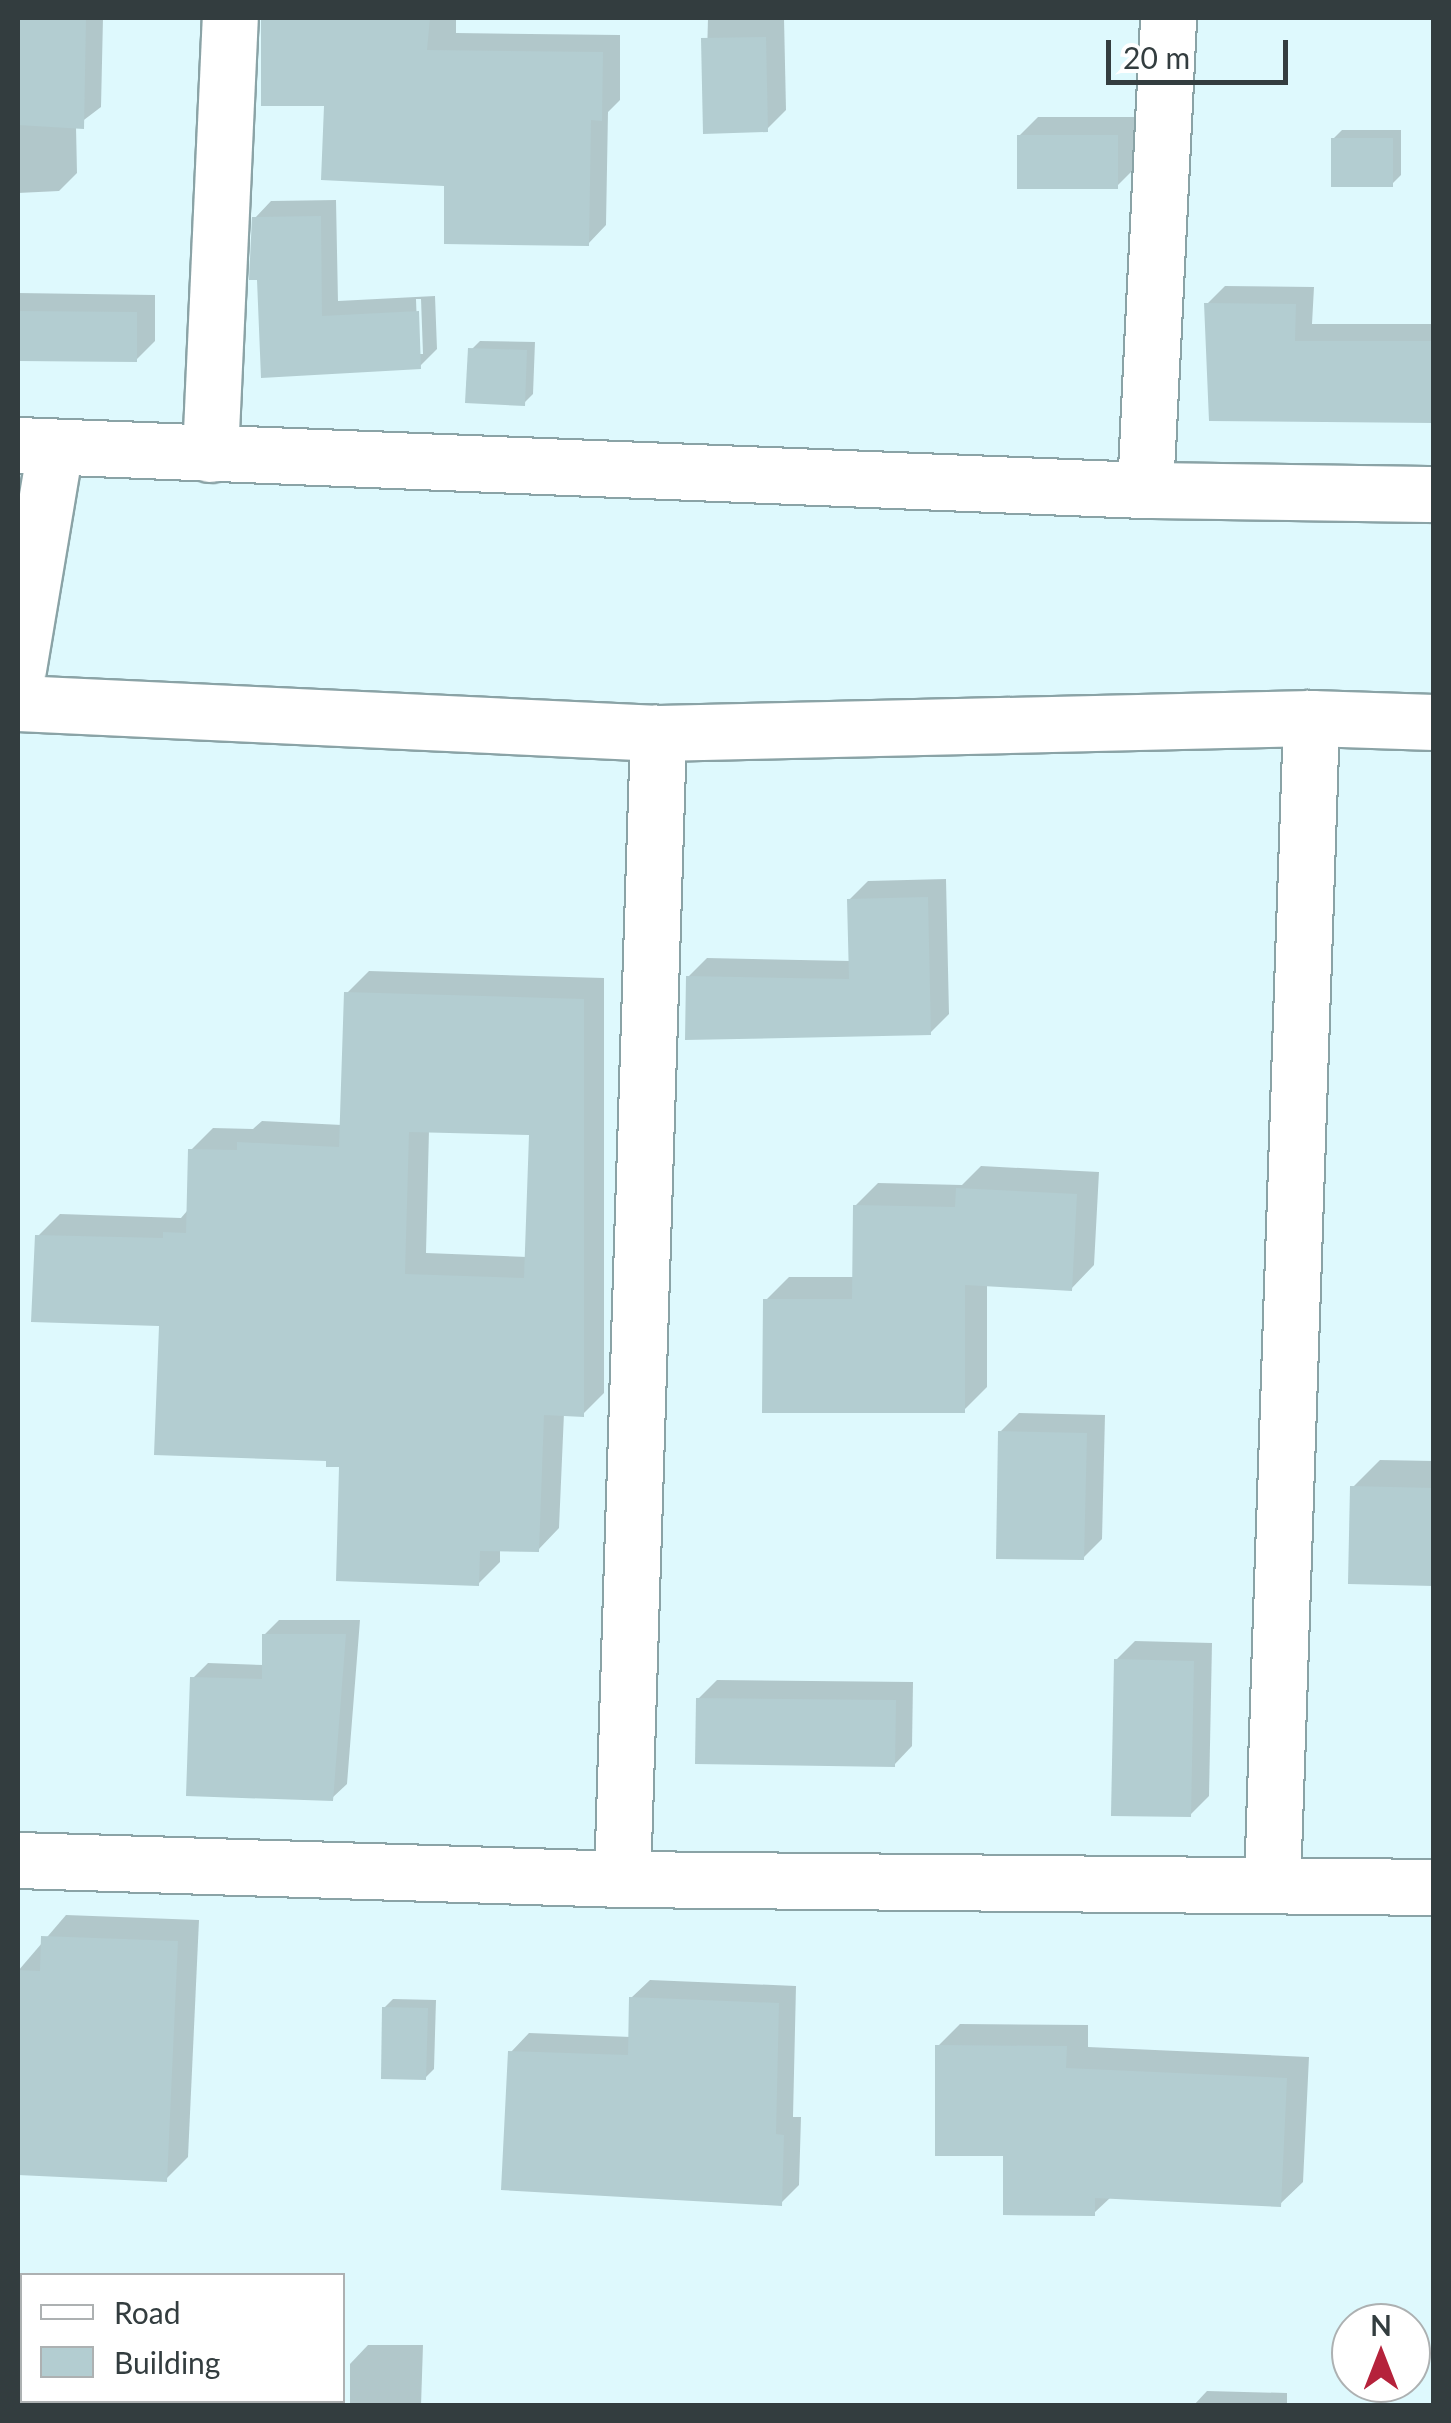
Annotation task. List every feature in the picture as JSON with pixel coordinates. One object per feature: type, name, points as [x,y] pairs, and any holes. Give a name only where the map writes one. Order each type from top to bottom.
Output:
[{"type":"street","points":[[210,454],[230,18]]},
{"type":"street","points":[[1145,490],[1168,18]]},
{"type":"street","points":[[18,669],[36,446],[1145,490],[1434,494]]},
{"type":"street","points":[[18,703],[658,733],[1311,718],[1434,722]]},
{"type":"street","points":[[1272,1882],[1289,1212],[1311,718]]},
{"type":"street","points":[[622,1878],[658,733]]},
{"type":"street","points":[[18,1860],[622,1878],[1272,1882],[1434,1887]]},
{"type":"building","points":[[18,18],[86,18],[84,129],[18,125]]},
{"type":"building","points":[[261,18],[430,18],[427,50],[603,52],[602,121],[591,120],[589,246],[444,244],[444,186],[321,180],[324,106],[261,106]]},
{"type":"building","points":[[766,37],[768,132],[703,134],[701,38]]},
{"type":"building","points":[[1017,135],[1118,135],[1118,189],[1017,189]]},
{"type":"building","points":[[1331,138],[1393,138],[1393,187],[1331,187]]},
{"type":"building","points":[[321,216],[322,316],[419,311],[421,369],[261,378],[257,280],[249,280],[252,217]]},
{"type":"building","points":[[1204,303],[1296,304],[1295,341],[1434,341],[1434,423],[1209,421]]},
{"type":"building","points":[[18,311],[137,312],[137,362],[18,361]]},
{"type":"building","points":[[468,348],[527,350],[525,406],[465,403]]},
{"type":"building","points":[[928,897],[931,1035],[685,1040],[686,976],[849,979],[847,899]]},
{"type":"building","points":[[344,992],[584,999],[584,1417],[544,1415],[539,1552],[480,1551],[479,1586],[336,1581],[339,1467],[326,1467],[326,1461],[154,1455],[159,1326],[31,1322],[35,1235],[163,1238],[163,1232],[186,1233],[188,1149],[237,1150],[237,1142],[339,1147]],"holes":[[[409,1132],[529,1135],[524,1278],[405,1274]]]},
{"type":"building","points":[[956,1188],[1077,1194],[1072,1291],[965,1285],[965,1413],[762,1413],[763,1299],[852,1299],[853,1205],[955,1207]]},
{"type":"building","points":[[998,1431],[1087,1433],[1084,1560],[996,1559]]},
{"type":"building","points":[[1350,1486],[1434,1488],[1434,1586],[1348,1584]]},
{"type":"building","points":[[262,1634],[346,1634],[333,1801],[186,1796],[190,1677],[262,1679]]},
{"type":"building","points":[[1114,1659],[1194,1661],[1191,1817],[1111,1816]]},
{"type":"building","points":[[696,1698],[896,1700],[895,1767],[695,1764]]},
{"type":"building","points":[[41,1936],[178,1941],[167,2182],[18,2175],[18,1970],[40,1971]]},
{"type":"building","points":[[629,1997],[779,2003],[776,2134],[784,2135],[782,2206],[501,2190],[508,2051],[628,2055]]},
{"type":"building","points":[[382,2007],[428,2008],[426,2080],[381,2079]]},
{"type":"building","points":[[935,2045],[1067,2046],[1066,2068],[1287,2078],[1281,2207],[1095,2198],[1095,2216],[1003,2215],[1003,2156],[935,2156]]}]
